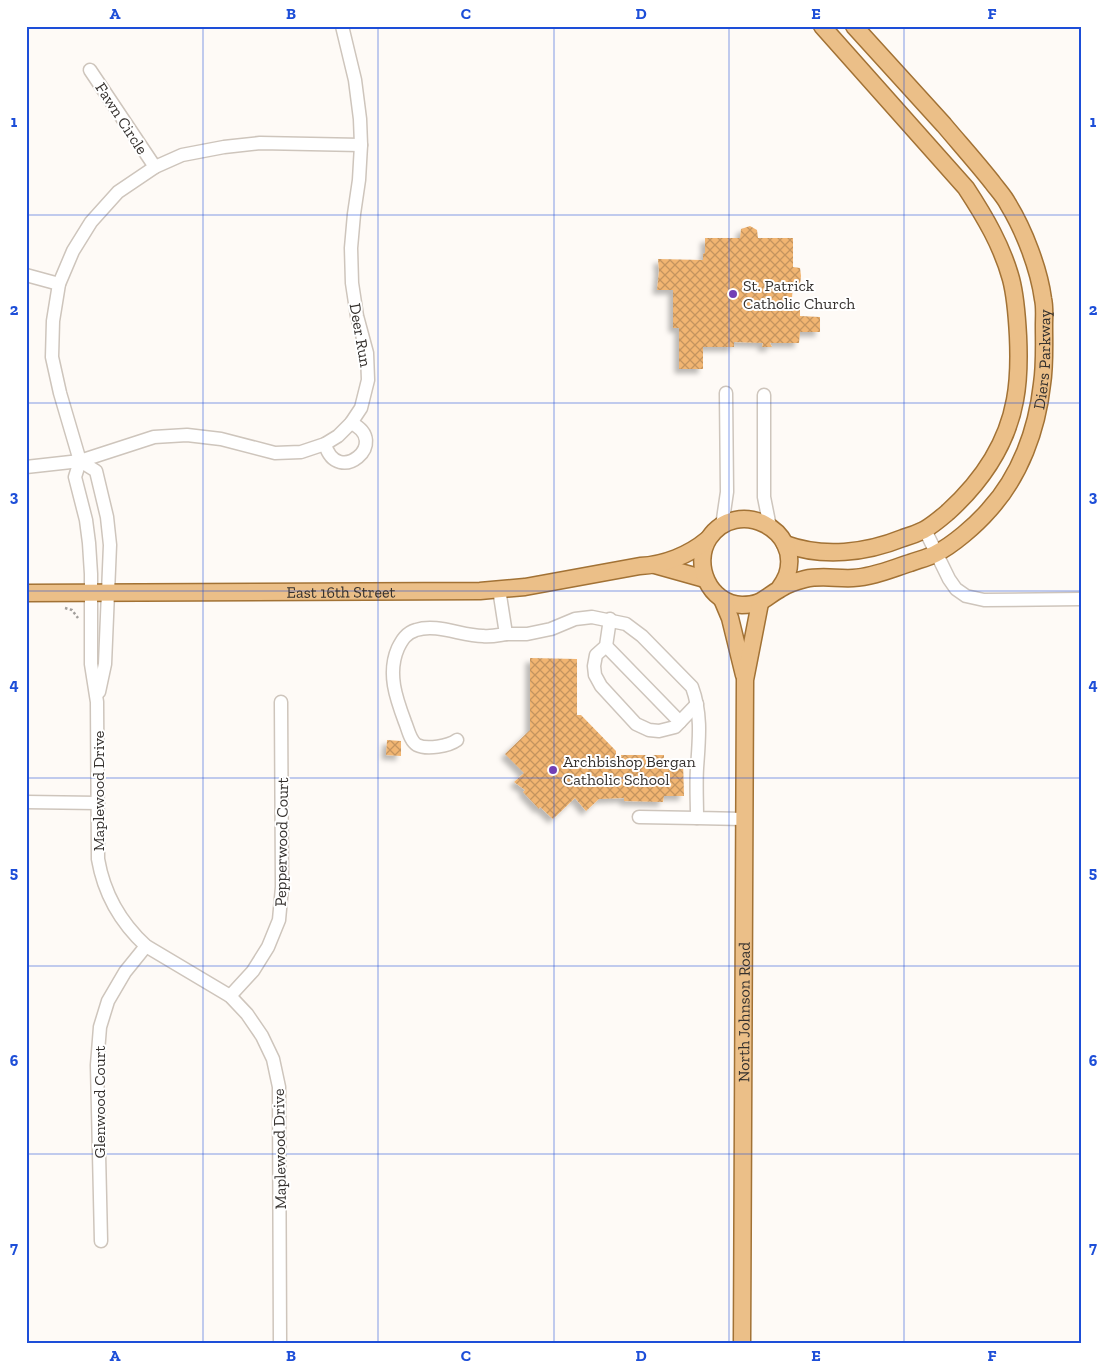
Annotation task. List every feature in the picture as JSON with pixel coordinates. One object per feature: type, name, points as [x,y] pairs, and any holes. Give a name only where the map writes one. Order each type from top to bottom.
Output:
[{"type":"main road","name":"Diers Parkway","points":[[785,544],[800,550],[845,552],[874,549],[925,530],[958,503],[980,479],[995,455],[1008,426],[1015,400],[1019,364],[1016,305],[1013,288],[1002,250],[994,232],[966,188],[822,26]]},
{"type":"main road","name":"Diers Parkway","points":[[779,589],[807,579],[825,576],[852,578],[872,576],[935,554],[972,527],[1004,491],[1029,443],[1037,419],[1044,366],[1044,300],[1025,239],[1008,203],[975,160],[854,26]]},
{"type":"main road","points":[[742,519],[761,522],[770,527],[780,536],[785,544],[789,560],[787,574],[779,589],[760,603],[741,605],[722,599],[713,592],[705,579],[702,568],[702,557],[708,540],[722,526],[733,520],[742,519]]},
{"type":"main road","name":"East 16th Street","points":[[26,593],[427,592],[499,589],[655,565],[696,550],[708,540]]},
{"type":"main road","name":"East 16th Street","points":[[655,565],[705,579]]},
{"type":"main road","name":"North Johnson Road","points":[[722,599],[730,618],[745,680]]},
{"type":"main road","name":"North Johnson Road","points":[[742,1343],[745,680],[760,603]]},
{"type":"street","name":"Deer Run","points":[[26,467],[80,460],[154,437],[188,435],[221,439],[275,453],[301,452],[325,444],[338,436],[351,423],[361,408],[368,380],[367,353],[357,316],[352,283],[351,248],[361,146],[355,80],[342,26]]},
{"type":"street","name":"Fawn Circle","points":[[90,70],[154,167]]},
{"type":"street","points":[[80,460],[60,394],[52,358],[53,321],[59,284],[73,251],[91,222],[118,192],[154,167],[182,155],[224,147],[260,144],[361,146]]},
{"type":"street","points":[[26,275],[59,284]]},
{"type":"street","points":[[722,526],[727,492],[726,393]]},
{"type":"street","points":[[764,395],[764,497],[770,527]]},
{"type":"street","points":[[325,444],[330,456],[342,463],[356,460],[361,456],[366,444],[365,437],[357,426],[351,423]]},
{"type":"street","name":"Maplewood Drive","points":[[97,702],[105,664],[110,562],[107,517],[96,471],[80,460],[75,477],[86,520],[89,543],[91,664],[97,702],[98,859],[107,892],[118,915],[134,935],[146,946],[230,996],[247,1014],[262,1036],[273,1059],[279,1087],[280,1343]]},
{"type":"street","points":[[925,530],[949,580],[956,589],[966,596],[984,600],[1081,599]]},
{"type":"street","points":[[499,589],[506,634]]},
{"type":"street","points":[[457,740],[451,744],[434,747],[418,746],[413,741],[400,710],[392,681],[392,665],[400,643],[406,635],[415,630],[425,628],[484,637],[527,634],[592,617],[610,619],[626,624],[642,636],[692,687],[700,717],[697,818]]},
{"type":"street","points":[[610,619],[606,646],[596,656],[595,675],[600,686],[631,718],[643,728],[659,731],[675,727],[697,704]]},
{"type":"street","points":[[606,646],[680,722]]},
{"type":"street","name":"Pepperwood Court","points":[[230,996],[253,970],[268,947],[279,920],[282,887],[281,702]]},
{"type":"street","points":[[26,802],[98,803]]},
{"type":"street","points":[[639,817],[743,819]]},
{"type":"street","name":"Glenwood Court","points":[[101,1242],[97,1065],[100,1027],[108,1001],[126,972],[146,946]]},
{"type":"path","points":[[59,608],[67,608],[76,613],[78,627]]},
{"type":"building","name":"St. Patrick Catholic Church","points":[[750,226],[757,230],[758,238],[793,238],[793,267],[800,268],[801,276],[800,285],[793,284],[792,298],[789,298],[789,305],[800,305],[800,316],[820,317],[820,332],[800,332],[799,343],[770,343],[772,347],[762,347],[763,343],[734,342],[734,347],[703,347],[703,369],[679,369],[679,328],[673,328],[673,290],[657,290],[658,259],[703,260],[705,238],[740,238],[741,229]]},
{"type":"building","name":"Archbishop Bergan Catholic School","points":[[530,658],[577,659],[577,715],[581,715],[616,751],[616,755],[664,755],[664,761],[683,761],[684,796],[664,796],[663,802],[624,801],[624,798],[599,799],[586,811],[575,798],[553,819],[540,807],[539,809],[523,792],[525,790],[514,782],[524,773],[505,754],[530,730]]},
{"type":"building","points":[[387,740],[401,741],[401,756],[386,755]]},
{"type":"place","name":"St. Patrick Catholic Church","points":[[733,294]]},
{"type":"place","name":"Archbishop Bergan Catholic School","points":[[553,770]]}]
